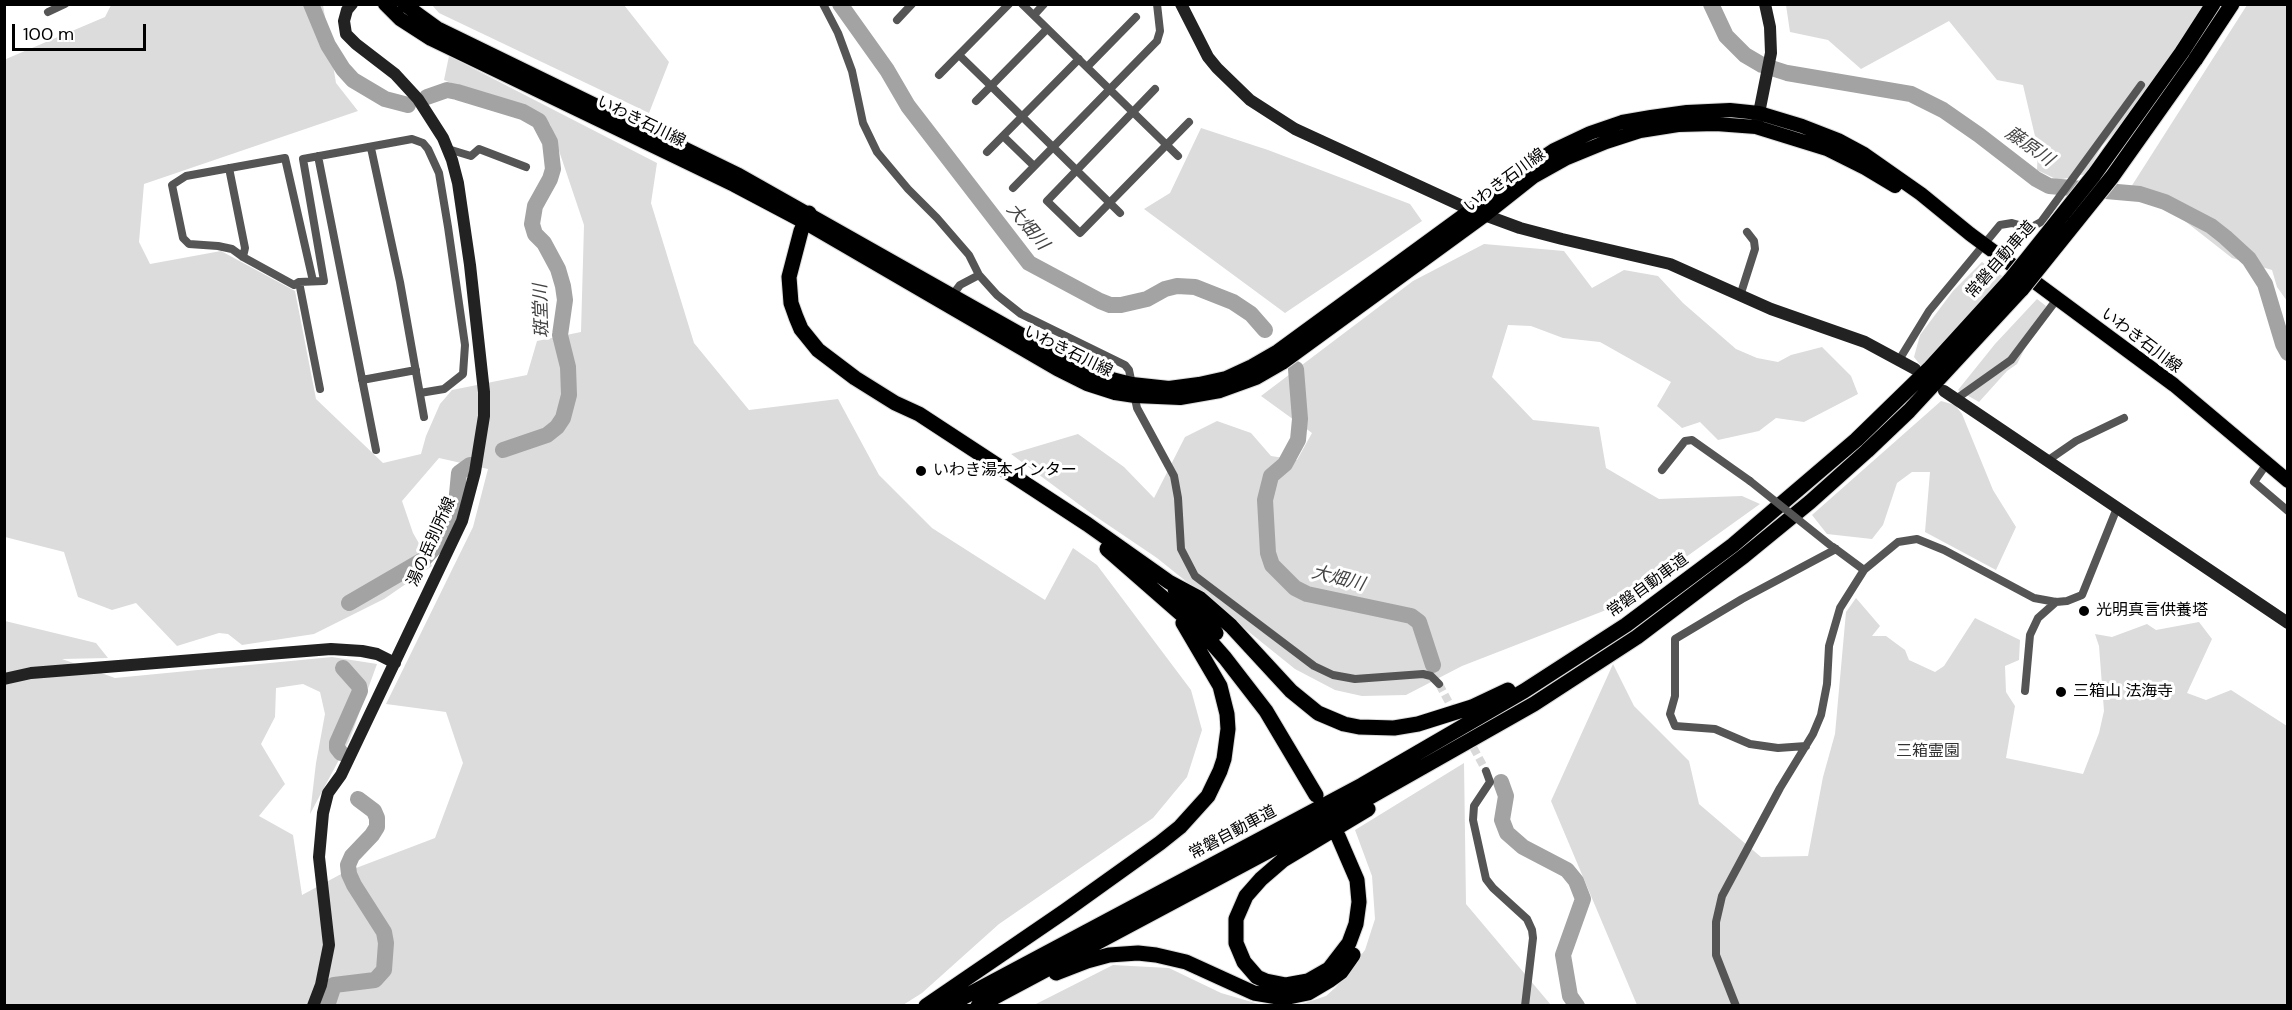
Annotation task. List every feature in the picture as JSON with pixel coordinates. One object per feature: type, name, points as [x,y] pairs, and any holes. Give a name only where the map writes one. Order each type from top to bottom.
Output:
[{"type":"highway","name":"常磐自動車道","points":[[2188,56],[2213,4]]},
{"type":"highway","name":"常磐自動車道","points":[[978,1005],[1370,797],[1517,714],[1637,637],[1736,562],[1810,502],[1909,411],[2016,284],[2094,175],[2232,4]]},
{"type":"highway","points":[[807,218],[795,250],[789,277],[791,303],[801,329],[818,350],[855,378],[895,403],[919,414],[1087,524],[1169,582],[1199,598],[1214,609],[1250,645],[1276,677],[1304,703],[1344,724],[1375,729],[1418,724],[1495,698],[1621,620],[1678,588]]},
{"type":"highway","name":"常磐自動車道","points":[[947,1005],[1362,785],[1574,660],[1678,588],[1742,538],[1856,440],[2016,284]]},
{"type":"highway","points":[[895,403],[914,422],[1102,546],[1203,633],[1245,681],[1321,793],[1297,740],[1252,676],[1169,582]]},
{"type":"highway","points":[[926,1005],[1028,937],[1160,843],[1187,820],[1208,796],[1220,771],[1227,744],[1226,707],[1213,671],[1176,611]]},
{"type":"highway","points":[[996,1005],[1065,969],[1087,961],[1138,953],[1169,957],[1202,969],[1240,988],[1270,998],[1296,996],[1319,988],[1348,963],[1359,944],[1366,924],[1369,892],[1366,876],[1342,833],[1356,880],[1359,902],[1356,924],[1349,943],[1337,960],[1318,976],[1308,981],[1286,985],[1266,981],[1257,976],[1244,962],[1239,953],[1234,932],[1240,908],[1246,896],[1283,860],[1517,714]]},
{"type":"main road","name":"いわき石川線","points":[[385,4],[400,19],[431,39],[807,218]]},
{"type":"main road","name":"いわき石川線","points":[[404,4],[437,28],[739,175],[807,218],[950,300],[1057,369],[1087,384],[1115,393],[1199,384],[1226,378],[1252,366],[1278,351],[1509,180],[1554,150],[1611,126],[1687,112],[1730,110],[1827,149],[1865,168],[1970,234],[2174,385],[2288,481]]},
{"type":"main road","name":"いわき石川線","points":[[1133,390],[1180,398],[1220,391],[1256,378],[1282,363],[1485,215],[1533,177],[1567,158],[1640,131],[1678,125],[1757,120]]},
{"type":"street","points":[[48,12],[65,4]]},
{"type":"street","name":"湯の岳別所線","points":[[313,1005],[323,977],[329,945],[319,857],[322,813],[328,793],[341,775],[462,521],[480,448],[484,392],[458,183],[448,149],[418,99],[395,74],[346,34],[344,21],[346,10],[352,4]]},
{"type":"street","points":[[823,4],[838,33],[852,71],[863,123],[877,152],[969,255],[980,275],[997,295],[1021,314],[1125,365],[1129,370],[1137,408],[1174,476],[1178,498],[1181,549],[1195,576],[1314,666],[1333,675],[1355,679],[1423,674],[1431,676],[1439,684]]},
{"type":"street","points":[[897,20],[912,4]]},
{"type":"street","points":[[939,75],[1009,4]]},
{"type":"street","points":[[1022,4],[1178,156]]},
{"type":"street","points":[[1034,15],[1044,4]]},
{"type":"street","points":[[1013,188],[1160,36],[1157,4]]},
{"type":"street","points":[[1181,4],[1208,57],[1229,82],[1250,100],[1295,129],[1471,210],[1520,228],[1670,264],[1771,309],[1865,342],[1915,369]]},
{"type":"street","points":[[1757,120],[1771,53],[1770,27],[1765,4]]},
{"type":"street","points":[[1087,67],[1136,16]]},
{"type":"street","points":[[976,101],[1047,29]]},
{"type":"street","points":[[959,55],[1120,213]]},
{"type":"street","points":[[987,152],[1079,59]]},
{"type":"street","points":[[1899,360],[1929,311],[1985,246],[2000,225],[2005,223],[2030,228],[2041,222],[2141,85]]},
{"type":"street","points":[[1155,89],[1047,201],[1080,233],[1189,122]]},
{"type":"street","points":[[1003,136],[1034,166]]},
{"type":"street","points":[[314,281],[285,158],[186,176],[172,184],[183,238],[189,244],[232,249],[294,285],[299,282],[314,281],[324,280],[303,159],[412,140],[423,143],[439,173],[465,345],[463,374],[444,389],[420,393]]},
{"type":"street","points":[[371,148],[424,417]]},
{"type":"street","points":[[448,149],[471,156],[479,149],[526,167]]},
{"type":"street","points":[[318,156],[376,450]]},
{"type":"street","points":[[229,168],[245,248],[243,257]]},
{"type":"street","points":[[448,227],[464,225]]},
{"type":"street","points":[[1740,296],[1755,249],[1754,241],[1747,232]]},
{"type":"street","points":[[950,300],[960,285],[980,275]]},
{"type":"street","points":[[299,282],[320,389]]},
{"type":"street","points":[[1956,399],[2011,360],[2057,299]]},
{"type":"street","points":[[362,380],[416,370]]},
{"type":"street","points":[[1944,391],[2288,623]]},
{"type":"street","points":[[2048,461],[2076,441],[2124,418]]},
{"type":"street","points":[[1662,470],[1685,441],[1692,440],[1750,481],[1864,570]]},
{"type":"street","points":[[2268,462],[2254,482],[2288,511]]},
{"type":"street","points":[[1736,1005],[1716,955],[1716,922],[1722,896],[1821,715],[1827,684],[1829,646],[1840,608],[1864,570],[1898,542],[1917,539],[1944,550],[2034,598],[2056,602],[2067,601],[2082,595],[2117,508]]},
{"type":"street","points":[[1806,746],[1778,748],[1750,744],[1715,729],[1675,726],[1670,714],[1675,696],[1675,639],[1833,547]]},
{"type":"street","points":[[2025,691],[2030,635],[2038,618],[2056,602]]},
{"type":"street","points":[[4,680],[31,673],[331,650],[369,652],[394,663]]},
{"type":"street","points":[[1486,771],[1490,782],[1474,806],[1473,820],[1486,879],[1527,919],[1532,930],[1525,1005]]},
{"type":"green space","points":[[111,5],[323,5],[336,83],[358,111],[144,184],[139,242],[150,264],[221,251],[295,291],[316,399],[383,463],[421,454],[440,404],[452,390],[527,375],[537,341],[581,332],[584,225],[550,124],[444,80],[449,56],[657,163],[651,203],[694,343],[749,410],[838,399],[879,475],[932,528],[1045,600],[1073,548],[1097,565],[1191,690],[1202,730],[1187,777],[1153,818],[999,924],[922,993],[903,1005],[5,1005],[5,621],[96,643],[108,658],[62,659],[115,678],[332,657],[377,664],[349,741],[310,814],[325,714],[320,692],[303,684],[276,688],[275,717],[261,744],[285,784],[259,816],[293,835],[302,895],[343,873],[435,838],[463,763],[446,712],[386,704],[473,527],[488,469],[439,458],[402,501],[413,533],[432,566],[384,599],[314,634],[242,645],[228,634],[219,633],[177,646],[136,603],[112,610],[78,597],[64,552],[5,537],[4,58],[105,17]]},
{"type":"green space","points":[[432,5],[624,5],[669,62],[649,113],[439,13]]},
{"type":"green space","points":[[1786,5],[2207,5],[2152,91],[2102,146],[2086,174],[2058,180],[2037,170],[2038,149],[2023,85],[1997,80],[1949,21],[1861,69],[1828,40],[1790,32]]},
{"type":"green space","points":[[2247,5],[2287,5],[2287,301],[2277,287],[2272,270],[2232,258],[2181,218],[2131,187]]},
{"type":"green space","points":[[1201,128],[1268,150],[1410,204],[1422,221],[1285,313],[1144,209],[1170,193]]},
{"type":"green space","points":[[1484,244],[1564,251],[1592,288],[1624,270],[1658,276],[1683,303],[1736,349],[1757,358],[1778,362],[1791,355],[1822,347],[1851,376],[1858,394],[1804,422],[1776,418],[1759,431],[1718,440],[1700,422],[1682,428],[1657,406],[1671,382],[1600,342],[1563,338],[1531,326],[1508,325],[1492,377],[1533,420],[1599,427],[1606,468],[1659,499],[1742,496],[1760,504],[1619,605],[1462,666],[1406,695],[1362,696],[1335,690],[1295,669],[1157,558],[1092,514],[1011,454],[1078,434],[1124,467],[1154,498],[1185,437],[1217,421],[1251,433],[1271,456],[1297,460],[1312,433],[1261,396],[1413,281]]},
{"type":"green space","points":[[1982,262],[2005,278],[1921,366],[1914,357],[1920,335],[1953,291]]},
{"type":"green space","points":[[2037,299],[2046,306],[2017,364],[2007,371],[1979,402],[1958,390],[1995,344]]},
{"type":"green space","points":[[1941,401],[1955,405],[1962,414],[1993,490],[2016,527],[1996,570],[1925,532],[1930,472],[1912,472],[1897,483],[1883,525],[1872,539],[1827,534],[1812,515]]},
{"type":"green space","name":"三箱霊園","points":[[1856,598],[1880,626],[1872,636],[1886,636],[1905,650],[1909,660],[1935,672],[1944,666],[1975,618],[2020,640],[2019,660],[2005,666],[2006,692],[2015,706],[2006,758],[2083,774],[2099,733],[2104,711],[2099,646],[2095,634],[2112,637],[2147,624],[2156,630],[2199,622],[2212,639],[2187,693],[2206,700],[2231,690],[2287,726],[2287,1005],[1637,1005],[1551,801],[1613,664],[1634,706],[1689,761],[1699,804],[1761,857],[1808,856],[1823,777],[1835,734],[1846,612]]},
{"type":"green space","points":[[1464,763],[1466,904],[1551,1005],[1296,1006],[1326,996],[1336,987],[1365,950],[1375,919],[1372,876],[1355,830]]},
{"type":"green space","points":[[1113,965],[1169,968],[1221,993],[1262,1005],[1034,1005]]},
{"type":"waterway","name":"斑堂川","points":[[311,4],[328,45],[353,80],[385,99],[408,105]]},
{"type":"waterway","name":"大畑川","points":[[840,4],[887,70],[908,106],[1029,263],[1110,305],[1147,299],[1165,289],[1177,286],[1195,287],[1233,302],[1251,314],[1265,330]]},
{"type":"waterway","name":"藤原川","points":[[1711,4],[1726,36],[1745,55],[1762,65],[1787,73],[1911,94],[1943,110],[2036,179],[2049,186],[2140,194],[2165,202],[2211,226],[2249,259],[2265,284],[2283,344],[2288,353]]},
{"type":"waterway","name":"斑堂川","points":[[427,97],[447,90],[523,112],[539,121],[550,142],[553,169],[535,206],[532,224],[535,234],[544,243],[558,269],[563,286],[565,300],[560,335],[568,367],[569,395],[563,418],[557,427],[547,435],[503,450]]},
{"type":"waterway","name":"大畑川","points":[[1296,369],[1300,419],[1298,440],[1285,464],[1271,476],[1265,500],[1268,553],[1272,565],[1295,588],[1307,594],[1411,616],[1419,622],[1433,665]]},
{"type":"waterway","name":"斑堂川","points":[[349,603],[423,560],[435,547],[455,516],[459,473],[470,465]]},
{"type":"waterway","name":"斑堂川","points":[[341,753],[337,748],[337,743],[360,691],[359,686],[343,668]]},
{"type":"waterway","name":"大畑川","points":[[1501,782],[1506,796],[1502,820],[1507,833],[1523,847],[1567,870],[1576,881],[1583,899],[1563,955],[1570,996],[1577,1006]]},
{"type":"waterway","name":"斑堂川","points":[[327,1006],[334,985],[375,980],[384,970],[386,943],[384,932],[349,874],[348,865],[352,856],[377,827],[374,811],[358,799]]},
{"type":"tunnel","points":[[1439,684],[1486,771]]},
{"type":"place","name":"いわき湯本インター","points":[[921,471]]},
{"type":"place","name":"光明真言供養塔","points":[[2084,611]]},
{"type":"place","name":"三箱山 法海寺","points":[[2061,692]]}]
